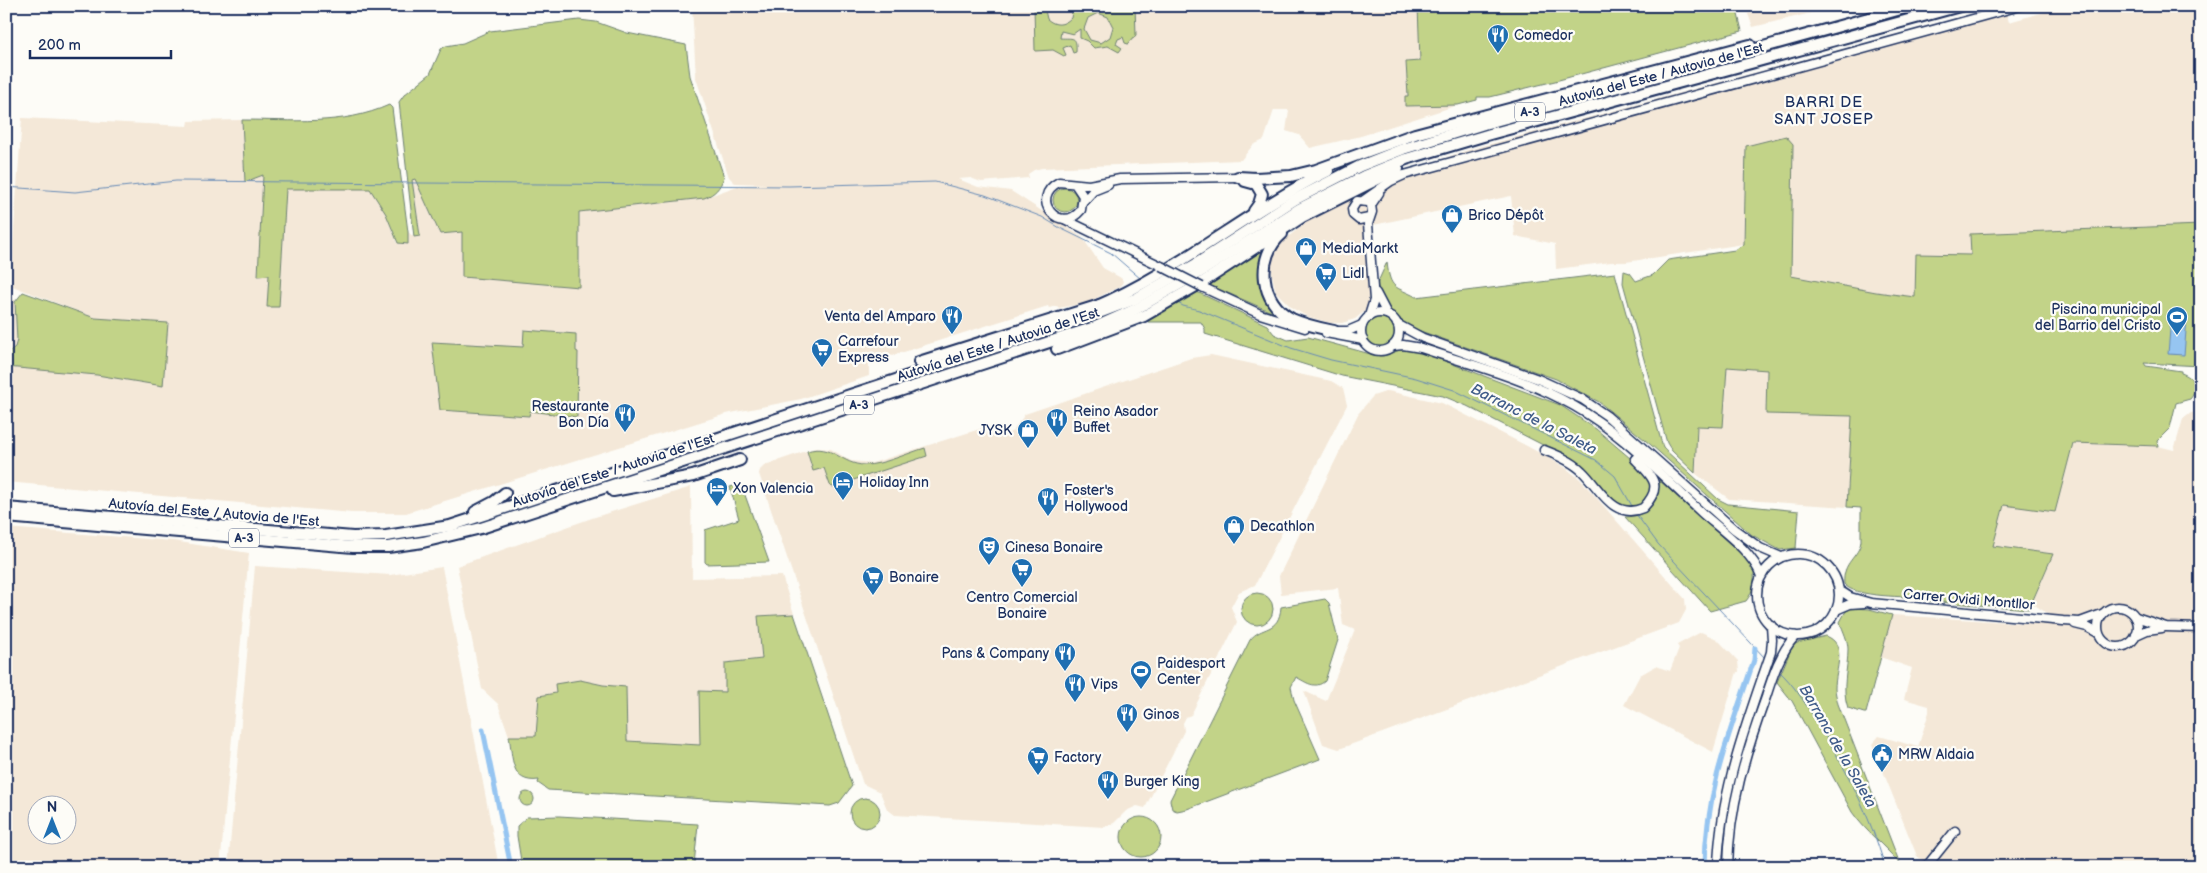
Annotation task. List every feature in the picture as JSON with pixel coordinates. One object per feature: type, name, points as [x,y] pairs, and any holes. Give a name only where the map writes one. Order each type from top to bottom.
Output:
[{"type":"highway","name":"Autovía del Este / Autovia de l'Est","points":[[6,517],[353,547],[388,547],[452,536],[578,498],[1057,340],[1118,318],[1180,268],[1294,200],[1360,166],[1403,149],[1484,124],[1912,6]]},
{"type":"highway","name":"Autovía del Este / Autovia de l'Est","points":[[1200,282],[1299,209],[1364,176],[1406,159],[1526,124],[1960,6]]},
{"type":"highway","points":[[1237,179],[1291,176],[1316,170],[1423,132],[1561,94],[1884,11],[1899,10]]},
{"type":"highway","points":[[1057,349],[1136,304],[1200,282],[1286,226],[1350,191],[1416,162],[1492,138],[1526,124]]},
{"type":"highway","points":[[1180,268],[1211,243],[1304,185],[1372,150]]},
{"type":"highway","points":[[1211,243],[1217,236],[1255,210],[1260,204],[1262,194],[1256,184],[1237,179]]},
{"type":"highway","points":[[1308,214],[1274,240],[1265,260],[1264,276],[1273,301],[1291,319],[1334,331]]},
{"type":"highway","points":[[920,367],[1070,317],[1106,303],[1136,304]]},
{"type":"highway","name":"Autovía del Este / Autovia de l'Est","points":[[6,508],[352,537],[386,536],[450,526],[920,367],[1136,304]]},
{"type":"highway","points":[[578,498],[592,497],[623,488],[693,476],[740,460]]},
{"type":"highway","points":[[421,531],[480,510],[505,492]]},
{"type":"main road","points":[[1368,236],[1359,220],[1353,216],[1352,209],[1357,201],[1364,200],[1391,181],[1438,166],[2020,6]]},
{"type":"main road","points":[[1237,179],[1120,179],[1089,185],[1064,181],[1054,185],[1047,193],[1046,203],[1053,215],[1161,266],[1200,282],[1260,314],[1287,324],[1363,340]]},
{"type":"main road","points":[[1064,219],[1078,213],[1084,201],[1098,188],[1111,184],[1237,179]]},
{"type":"main road","points":[[1391,181],[1371,205],[1372,212],[1369,218],[1368,236],[1376,293],[1387,314],[1397,324],[1423,338],[1538,379],[1582,399],[1607,416],[1734,529],[1760,548],[1781,557]]},
{"type":"main road","points":[[1075,184],[1082,192],[1084,201]]},
{"type":"main road","points":[[1364,200],[1371,205]]},
{"type":"main road","points":[[1078,213],[1088,230]]},
{"type":"main road","points":[[1359,220],[1369,218]]},
{"type":"main road","points":[[1317,331],[1348,331],[1362,325],[1369,316],[1374,304],[1373,277]]},
{"type":"main road","points":[[1369,316],[1374,313],[1387,314]]},
{"type":"main road","points":[[1393,346],[1399,336],[1397,324]]},
{"type":"main road","points":[[1362,325],[1361,335],[1363,340],[1376,350],[1403,345],[1421,348],[1535,387],[1574,405],[1603,424],[1757,563],[1761,576],[1757,597],[1759,608],[1770,625],[1771,652],[1730,775],[1723,813],[1718,867]]},
{"type":"main road","points":[[1544,450],[1556,454],[1581,470],[1617,509],[1631,512],[1643,508],[1654,494],[1655,484],[1650,474],[1601,429],[1579,413],[1574,405]]},
{"type":"main road","points":[[1761,576],[1770,565],[1781,557],[1796,554],[1811,556],[1824,563],[1832,571],[1839,590],[1836,610],[1828,623],[1818,630],[1807,635],[1795,636],[1782,632],[1770,625]]},
{"type":"main road","points":[[1839,590],[1850,597],[1871,602]]},
{"type":"main road","points":[[1836,610],[1850,604],[1871,602]]},
{"type":"main road","name":"Carrer Ovidi Montllor","points":[[1871,602],[2080,622],[2102,614]]},
{"type":"main road","points":[[2136,617],[2138,623],[2136,635],[2130,643],[2118,647],[2106,644],[2098,633],[2098,620],[2102,614],[2111,607],[2117,606],[2125,608],[2136,617],[2166,627]]},
{"type":"main road","name":"Carrer Ovidi Montllor","points":[[2063,621],[2087,627],[2098,633]]},
{"type":"main road","points":[[2136,635],[2147,630],[2166,627],[2201,628]]},
{"type":"main road","points":[[1728,867],[1732,815],[1739,778],[1749,742],[1779,660],[1787,644],[1795,636]]},
{"type":"main road","points":[[1928,867],[1955,831]]},
{"type":"shaded area","points":[[692,6],[1418,6],[1420,61],[1406,62],[1408,96],[1406,106],[1458,105],[1361,136],[1310,148],[1299,135],[1286,131],[1289,110],[1274,110],[1264,140],[1253,145],[1241,160],[1042,168],[1028,174],[1029,178],[981,182],[971,178],[958,179],[978,187],[1011,191],[1082,237],[1103,268],[1121,278],[1123,281],[1121,286],[1086,303],[1059,308],[1057,306],[1049,308],[1048,306],[869,363],[869,376],[801,399],[726,414],[406,513],[352,513],[6,482],[6,367],[97,375],[163,386],[168,324],[95,318],[10,285],[22,118],[188,126],[189,121],[242,120],[245,182],[263,175],[258,275],[269,274],[279,307],[286,189],[370,189],[386,214],[397,243],[408,244],[408,232],[414,237],[420,236],[412,180],[415,179],[440,234],[462,232],[578,287],[579,212],[704,198],[740,185],[768,184],[735,183],[729,177],[696,78]],"holes":[[[524,330],[529,416],[441,410],[432,342],[523,347]]]},
{"type":"shaded area","points":[[1745,6],[1827,6],[1823,10],[1753,27]]},
{"type":"shaded area","points":[[2004,6],[2009,22],[2066,6],[2201,6],[2201,225],[1971,234],[1971,255],[1915,297],[1876,292],[1791,276],[1793,144],[1746,146],[1744,244],[1626,262],[1556,269],[1555,244],[1515,236],[1511,196],[1364,227],[1370,307],[1355,319],[1342,323],[1331,323],[1308,317],[1292,308],[1276,292],[1272,275],[1272,255],[1277,246],[1315,215],[1386,178],[1468,150]]},
{"type":"shaded area","points":[[6,294],[16,301],[17,340],[15,347],[6,354]]},
{"type":"shaded area","name":"Centro Comercial Bonaire","points":[[1211,355],[1331,381],[1343,388],[1347,405],[1255,585],[1239,592],[1231,607],[1237,622],[1191,715],[1186,717],[1183,723],[1184,731],[1145,808],[1137,806],[1126,811],[1114,823],[1104,827],[895,815],[887,809],[880,792],[863,784],[759,474],[760,470],[765,465],[815,448],[831,449],[851,461],[872,463],[983,428],[1004,435],[1013,431],[1025,414],[1191,358]]},
{"type":"shaded area","points":[[1727,367],[1767,369],[1766,414],[1852,416],[1847,507],[1729,499],[1695,473],[1697,426],[1723,427]]},
{"type":"shaded area","points":[[1388,391],[1442,403],[1527,446],[1563,466],[1580,479],[1685,599],[1686,610],[1679,623],[1339,749],[1323,744],[1304,691],[1326,701],[1355,630],[1343,625],[1338,588],[1281,594],[1279,576],[1358,414],[1373,396]]},
{"type":"shaded area","points":[[2201,411],[2201,867],[1932,867],[1917,856],[1872,744],[1879,736],[1918,747],[1929,712],[1929,706],[1904,699],[1912,668],[1880,657],[1892,615],[2058,625],[2055,619],[2032,603],[2053,554],[1993,546],[2004,504],[2055,512],[2073,443],[2158,446],[2174,450],[2183,419],[2191,413]]},
{"type":"shaded area","points":[[691,487],[692,578],[782,576],[794,614],[759,616],[762,659],[725,663],[725,692],[700,745],[627,741],[626,687],[594,684],[556,684],[557,693],[537,736],[509,736],[498,704],[482,689],[457,566],[592,518]]},
{"type":"shaded area","points":[[6,528],[173,541],[249,553],[220,867],[6,867]]},
{"type":"shaded area","points":[[255,566],[390,575],[442,567],[499,867],[228,867]]},
{"type":"shaded area","points":[[1701,632],[1717,639],[1738,661],[1739,672],[1737,672],[1713,752],[1624,705],[1640,675],[1656,666],[1670,671],[1679,648],[1677,645]]},
{"type":"green space","points":[[1034,6],[1044,6],[1047,19],[1059,24],[1065,23],[1071,18],[1073,6],[1087,8],[1135,6],[1136,35],[1128,44],[1125,43],[1123,37],[1118,39],[1116,44],[1122,48],[1119,52],[1108,46],[1094,48],[1087,41],[1080,38],[1080,29],[1073,34],[1061,31],[1060,38],[1075,40],[1076,52],[1073,53],[1070,45],[1063,48],[1066,55],[1064,56],[1053,50],[1035,51]],"holes":[[[1098,13],[1108,17],[1113,27],[1110,37],[1101,43],[1090,40],[1084,29],[1088,18]]]},
{"type":"green space","points":[[1418,6],[1736,6],[1742,31],[1555,81],[1490,97],[1477,97],[1477,100],[1458,105],[1405,106],[1405,96],[1408,96],[1406,62],[1420,61]]},
{"type":"green space","points":[[579,20],[596,22],[627,33],[686,45],[690,76],[724,177],[719,187],[711,195],[704,198],[579,212],[579,287],[462,277],[462,232],[440,234],[415,179],[412,180],[420,236],[414,237],[399,102],[404,95],[430,74],[441,49],[446,46],[463,43],[490,31]]},
{"type":"green space","points":[[389,105],[392,108],[408,244],[398,243],[386,214],[370,189],[286,189],[279,307],[267,307],[269,275],[258,276],[263,175],[245,182],[242,120],[298,121],[335,119],[371,112]]},
{"type":"green space","points":[[1786,136],[1793,144],[1791,276],[1876,292],[1915,297],[1916,254],[1971,255],[1970,234],[2201,225],[2201,366],[2144,363],[2146,366],[2181,371],[2181,373],[2192,380],[2195,387],[2195,391],[2190,399],[2176,403],[2170,428],[2157,441],[2158,446],[2073,443],[2055,512],[2004,505],[1993,546],[2053,554],[2029,609],[1927,601],[1926,598],[1882,596],[1859,592],[1850,589],[1844,584],[1846,570],[1860,547],[1861,541],[1861,508],[1847,507],[1852,416],[1766,414],[1767,370],[1727,367],[1723,427],[1697,426],[1695,473],[1672,451],[1667,443],[1623,283],[1624,271],[1630,273],[1636,281],[1653,275],[1668,260],[1735,250],[1744,244],[1746,146]]},
{"type":"green space","points":[[1065,188],[1074,191],[1077,200],[1074,209],[1065,212],[1056,209],[1053,200],[1056,191]]},
{"type":"green space","points":[[1270,242],[1261,271],[1283,317],[1207,284]]},
{"type":"green space","points":[[1387,262],[1392,283],[1399,289],[1416,297],[1615,273],[1663,448],[1718,499],[1728,504],[1799,511],[1796,548],[1780,550],[1752,535],[1651,445],[1599,402],[1556,379],[1409,327],[1387,308],[1380,296],[1377,284]]},
{"type":"green space","points":[[23,292],[95,318],[168,323],[163,386],[97,375],[6,367],[6,354],[15,347],[17,340],[15,302]]},
{"type":"green space","points":[[1197,292],[1267,325],[1274,334],[1288,340],[1308,337],[1383,356],[1400,350],[1416,350],[1560,405],[1596,429],[1644,470],[1651,481],[1651,494],[1639,507],[1630,509],[1612,501],[1576,462],[1467,406],[1443,396],[1342,376],[1205,334],[1205,329],[1201,322],[1148,322],[1146,319]]},
{"type":"green space","points":[[1380,316],[1386,317],[1391,321],[1395,326],[1395,338],[1391,343],[1386,347],[1380,348],[1374,347],[1369,343],[1365,338],[1364,332],[1365,326],[1369,321],[1374,317]]},
{"type":"green space","points":[[524,330],[576,334],[576,351],[578,352],[577,417],[530,411],[529,416],[440,410],[432,342],[523,347]]},
{"type":"green space","points":[[925,448],[927,456],[832,487],[824,468],[813,471],[807,451],[824,450],[849,462],[865,465],[887,461]]},
{"type":"green space","points":[[1659,480],[1751,563],[1754,572],[1754,583],[1746,601],[1710,611],[1625,517],[1640,514],[1651,507],[1655,502]]},
{"type":"green space","points":[[741,484],[769,562],[707,564],[705,562],[705,530],[739,519],[730,487]]},
{"type":"green space","points":[[1257,593],[1263,594],[1268,598],[1272,603],[1272,615],[1268,620],[1263,624],[1257,625],[1251,624],[1246,620],[1242,615],[1241,609],[1242,603],[1246,598],[1251,594]]},
{"type":"green space","points":[[1325,599],[1329,603],[1338,640],[1325,681],[1314,685],[1296,677],[1291,687],[1294,700],[1320,759],[1187,809],[1177,811],[1172,809],[1170,800],[1250,640],[1254,635],[1269,628],[1277,621],[1280,616],[1281,607]]},
{"type":"green space","points":[[1852,608],[1869,609],[1892,615],[1866,713],[1848,708],[1846,701],[1845,686],[1848,646],[1840,622],[1846,611]]},
{"type":"green space","points":[[794,614],[852,786],[839,803],[830,806],[548,790],[538,783],[539,780],[523,778],[518,773],[513,760],[509,736],[536,736],[539,696],[556,693],[555,684],[580,680],[626,687],[627,741],[700,745],[699,691],[725,692],[725,663],[762,659],[758,616]]},
{"type":"green space","points":[[1826,636],[1833,640],[1839,651],[1835,688],[1838,704],[1900,864],[1852,812],[1792,701],[1777,682],[1792,647],[1797,643]]},
{"type":"green space","points":[[524,792],[530,792],[534,799],[530,806],[524,806],[520,802],[520,796]]},
{"type":"green space","points":[[865,798],[876,802],[880,813],[876,824],[865,828],[854,824],[850,813],[854,802]]},
{"type":"green space","points":[[559,816],[698,824],[694,865],[633,860],[631,867],[522,867],[517,826],[527,817]]},
{"type":"green space","points":[[1145,817],[1152,820],[1158,826],[1161,837],[1160,845],[1152,854],[1145,857],[1137,857],[1130,854],[1122,845],[1121,833],[1124,826],[1133,818]]},
{"type":"water","name":"Piscina municipal del Barrio del Cristo","points":[[2171,317],[2187,319],[2184,355],[2168,354]]},
{"type":"waterway","points":[[6,187],[75,192],[176,181],[789,186],[935,182],[985,195],[1042,217],[1111,253],[1141,279]]},
{"type":"waterway","name":"Barranc de la Saleta","points":[[1176,302],[1291,348],[1331,360],[1416,378],[1454,390],[1596,460],[1615,476],[1632,506]]},
{"type":"waterway","name":"Barranc de la Saleta","points":[[1636,514],[1658,544],[1765,658]]},
{"type":"waterway","points":[[1705,867],[1706,839],[1714,787],[1728,736],[1754,660],[1755,648]]},
{"type":"waterway","name":"Barranc de la Saleta","points":[[1779,671],[1794,687],[1825,734],[1864,808],[1885,867]]},
{"type":"waterway","points":[[483,730],[511,867]]},
{"type":"place","name":"Comedor","points":[[1498,54]]},
{"type":"place","name":"Brico Dépôt","points":[[1452,234]]},
{"type":"place","name":"MediaMarkt","points":[[1306,267]]},
{"type":"place","name":"Lidl","points":[[1326,292]]},
{"type":"place","name":"Venta del Amparo","points":[[952,335]]},
{"type":"place","name":"Piscina municipal del Barrio del Cristo","points":[[2177,336]]},
{"type":"place","name":"Carrefour Express","points":[[822,368]]},
{"type":"place","name":"Restaurante Bon Día","points":[[625,433]]},
{"type":"place","name":"Reino Asador Buffet","points":[[1057,438]]},
{"type":"place","name":"JYSK","points":[[1028,449]]},
{"type":"place","name":"Holiday Inn","points":[[843,501]]},
{"type":"place","name":"Xon Valencia","points":[[717,507]]},
{"type":"place","name":"Foster's Hollywood","points":[[1048,517]]},
{"type":"place","name":"Decathlon","points":[[1234,545]]},
{"type":"place","name":"Cinesa Bonaire","points":[[989,566]]},
{"type":"place","name":"Centro Comercial Bonaire","points":[[1022,588]]},
{"type":"place","name":"Bonaire","points":[[873,596]]},
{"type":"place","name":"Pans & Company","points":[[1065,672]]},
{"type":"place","name":"Paidesport Center","points":[[1141,690]]},
{"type":"place","name":"Vips","points":[[1075,703]]},
{"type":"place","name":"Ginos","points":[[1127,733]]},
{"type":"place","name":"MRW Aldaia","points":[[1882,773]]},
{"type":"place","name":"Factory","points":[[1038,776]]},
{"type":"place","name":"Burger King","points":[[1108,800]]},
{"type":"district","name":"BARRI DE SANT JOSEP","points":[[1824,110]]}]
